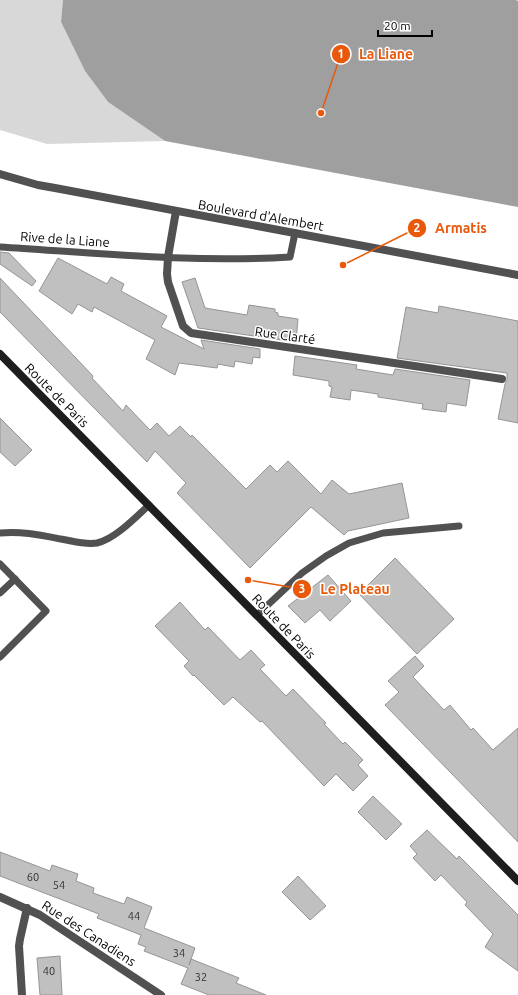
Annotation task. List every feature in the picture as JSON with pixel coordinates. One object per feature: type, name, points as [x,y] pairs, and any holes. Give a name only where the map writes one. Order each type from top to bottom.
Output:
[{"type":"main road","name":"Route de Paris","points":[[0,354],[518,881]]},
{"type":"street","name":"Boulevard d'Alembert","points":[[0,174],[38,185],[518,275]]},
{"type":"street","name":"Rue Clarté","points":[[176,211],[168,257],[168,282],[183,326],[191,333],[502,379]]},
{"type":"street","name":"Rue des Canadiens","points":[[0,897],[27,908],[53,923],[161,995]]},
{"type":"street","points":[[22,995],[19,946],[27,908]]},
{"type":"lane","name":"Rive de la Liane","points":[[0,247],[168,257],[258,259],[290,257],[295,233]]},
{"type":"lane","points":[[0,532],[30,533],[86,544],[99,543],[121,530],[149,505]]},
{"type":"lane","points":[[257,615],[302,573],[326,556],[349,544],[383,533],[459,526]]},
{"type":"lane","points":[[0,564],[46,611],[0,657]]},
{"type":"lane","points":[[0,593],[15,579]]},
{"type":"shaded area","points":[[0,0],[63,0],[61,22],[85,71],[108,102],[165,141],[47,144],[0,130]]},
{"type":"shaded area","points":[[63,0],[516,0],[518,1],[518,207],[165,141],[108,102],[85,71],[61,22]]},
{"type":"building","points":[[0,252],[9,253],[36,281],[32,286],[0,264]]},
{"type":"building","points":[[58,258],[107,284],[111,277],[124,284],[121,291],[167,316],[161,327],[204,349],[201,340],[260,349],[260,358],[253,357],[252,364],[235,361],[234,367],[218,364],[217,368],[179,363],[175,375],[146,359],[155,340],[94,307],[92,312],[78,304],[72,314],[39,291]]},
{"type":"building","points":[[0,278],[93,376],[92,378],[123,411],[126,405],[150,430],[157,423],[169,436],[180,426],[191,437],[192,435],[246,489],[270,465],[277,472],[288,461],[321,494],[332,480],[349,494],[402,483],[409,518],[348,531],[344,535],[311,507],[250,568],[177,493],[186,483],[155,451],[147,462],[0,312]]},
{"type":"building","points":[[195,278],[205,308],[247,315],[249,305],[275,309],[278,316],[298,319],[296,342],[198,328],[182,282]]},
{"type":"building","points":[[439,306],[518,321],[518,423],[498,419],[507,380],[507,373],[397,358],[406,307],[438,313]]},
{"type":"building","points":[[295,356],[357,365],[356,369],[393,375],[395,369],[470,380],[466,406],[447,403],[446,412],[422,409],[423,404],[378,397],[378,394],[351,390],[350,400],[330,397],[332,387],[329,386],[329,381],[293,375]]},
{"type":"building","points":[[0,418],[32,450],[15,466],[0,452]]},
{"type":"building","points":[[395,558],[454,619],[417,654],[359,594]]},
{"type":"building","points":[[328,575],[351,601],[330,621],[320,610],[305,623],[288,606]]},
{"type":"building","points":[[180,602],[205,630],[208,627],[240,660],[251,650],[265,665],[260,669],[286,696],[293,689],[326,723],[324,724],[343,744],[345,742],[363,760],[358,765],[368,776],[353,791],[336,774],[324,786],[262,721],[260,722],[233,697],[224,705],[194,675],[193,676],[184,666],[189,661],[155,626]]},
{"type":"building","points":[[415,656],[424,666],[413,677],[444,710],[450,705],[471,730],[473,728],[493,750],[518,728],[518,842],[385,705],[399,692],[388,681]]},
{"type":"building","points":[[373,796],[402,824],[386,840],[358,812]]},
{"type":"building","points":[[427,830],[457,859],[459,856],[518,915],[518,971],[485,947],[493,934],[465,905],[467,902],[441,875],[435,881],[413,858],[417,854],[410,846]]},
{"type":"building","points":[[0,852],[50,871],[52,865],[78,874],[76,881],[94,888],[93,893],[124,904],[127,897],[152,907],[144,928],[195,948],[191,959],[239,978],[236,983],[266,995],[209,995],[181,984],[188,968],[144,951],[146,947],[138,944],[141,935],[97,918],[99,914],[0,876]]},
{"type":"building","points":[[298,876],[326,906],[310,920],[282,892]]},
{"type":"building","points":[[60,956],[62,995],[40,995],[37,958]]},
{"type":"place","name":"La Liane","points":[[321,113]]},
{"type":"place","name":"Armatis","points":[[343,265]]},
{"type":"place","name":"Le Plateau","points":[[248,580]]}]
